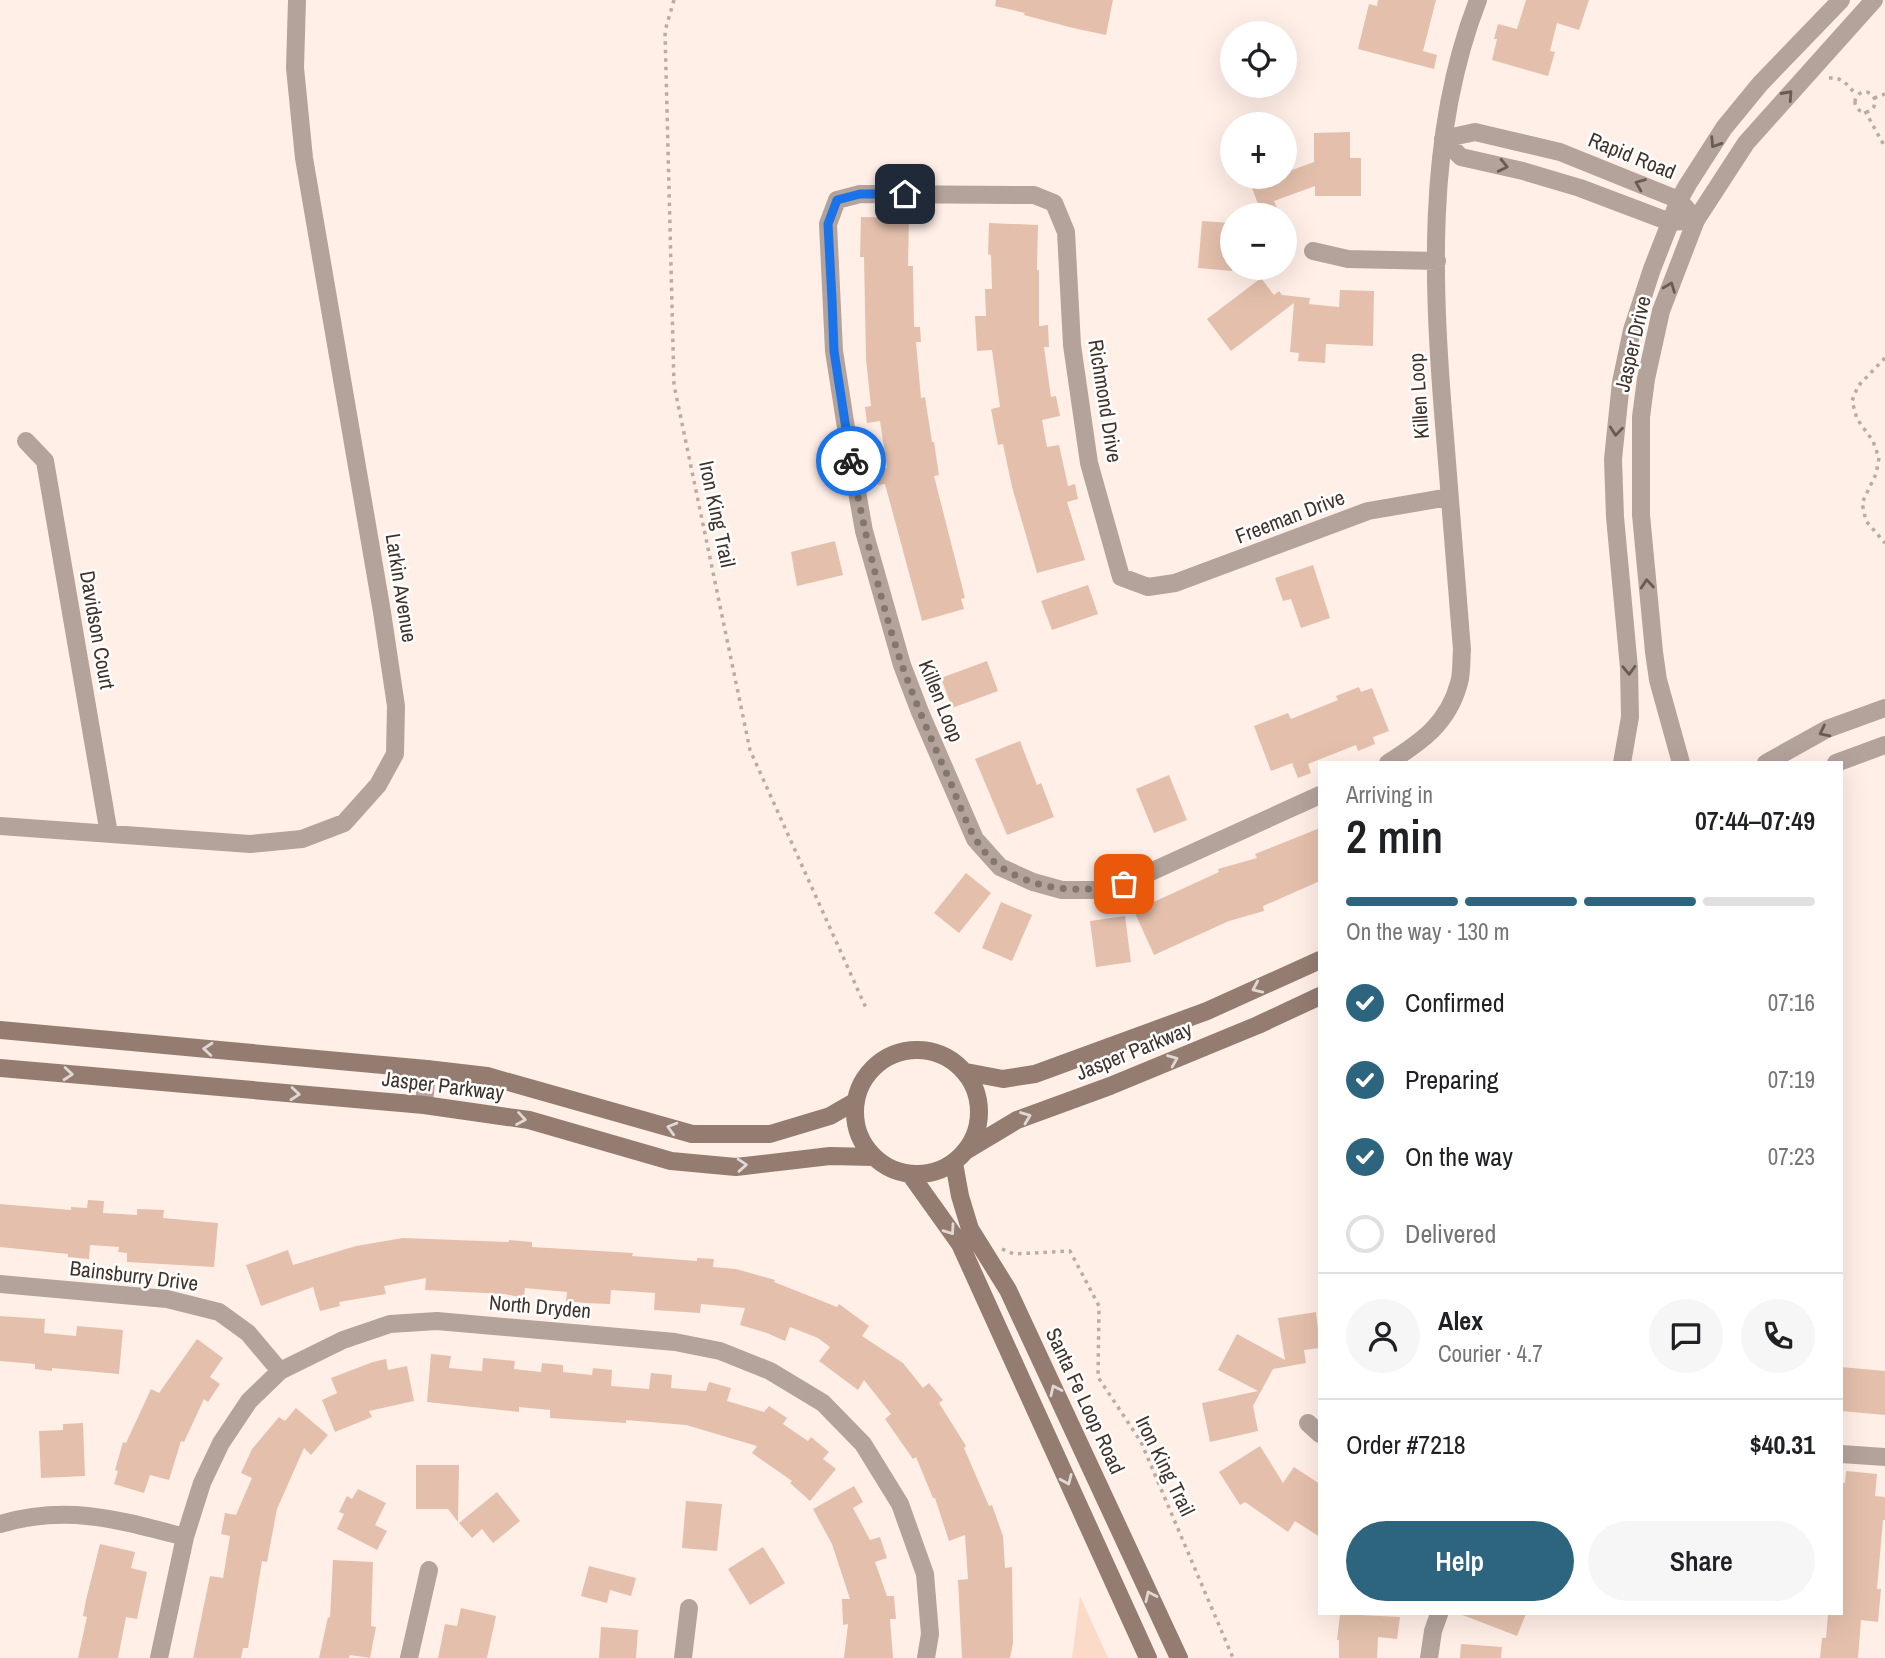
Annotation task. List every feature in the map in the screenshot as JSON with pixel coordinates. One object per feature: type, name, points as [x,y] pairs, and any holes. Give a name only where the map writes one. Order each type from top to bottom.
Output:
[{"type":"main road","name":"Jasper Parkway","points":[[966,1072],[1003,1079],[1035,1074],[1207,1011],[1318,961]]},
{"type":"main road","name":"Jasper Parkway","points":[[960,1157],[1017,1120],[1110,1086],[1318,997]]},
{"type":"main road","name":"Jasper Parkway","points":[[0,1030],[487,1076],[692,1134],[770,1134],[831,1116],[856,1101]]},
{"type":"main road","points":[[911,1049],[941,1054],[966,1072],[976,1090],[980,1111],[977,1132],[960,1157],[933,1172],[910,1174],[891,1169],[874,1157],[862,1141],[856,1122],[856,1101],[862,1082],[874,1066],[891,1055],[911,1049]]},
{"type":"main road","name":"Jasper Parkway","points":[[0,1068],[424,1105],[529,1120],[671,1161],[736,1167],[830,1156],[874,1157]]},
{"type":"main road","name":"Santa Fe Loop Road","points":[[960,1157],[960,1196],[970,1229],[1008,1290],[1179,1658]]},
{"type":"main road","points":[[910,1174],[960,1244],[1148,1658]]},
{"type":"street","name":"Larkin Avenue","points":[[0,826],[250,844],[302,839],[344,823],[379,785],[395,754],[396,706],[382,611],[304,158],[295,68],[298,0]]},
{"type":"street","name":"Killen Loop","points":[[1391,761],[1427,738],[1444,716],[1459,683],[1462,650],[1439,365],[1435,216],[1443,139],[1455,80],[1478,0]]},
{"type":"street","name":"Jasper Drive","points":[[1622,761],[1630,717],[1629,668],[1615,517],[1613,459],[1621,382],[1632,330],[1651,269],[1679,200],[1724,128],[1760,83],[1841,0]]},
{"type":"street","name":"Jasper Drive","points":[[1680,761],[1658,680],[1641,515],[1640,455],[1646,379],[1661,311],[1696,220],[1745,143],[1874,0]]},
{"type":"street","name":"Rapid Road","points":[[1443,139],[1475,132],[1560,152],[1679,200],[1696,220]]},
{"type":"street","points":[[1443,139],[1461,157],[1580,188],[1670,222],[1696,220]]},
{"type":"street","name":"Killen Loop","points":[[1054,203],[1034,195],[860,194],[837,200],[828,224],[834,351],[864,531],[902,665],[975,839],[1000,866],[1033,882],[1062,890],[1095,890],[1124,884],[1318,796]]},
{"type":"street","name":"Richmond Drive","points":[[1054,203],[1066,232],[1072,345],[1089,463],[1121,576],[1148,587]]},
{"type":"street","points":[[1313,251],[1348,260],[1437,261]]},
{"type":"street","name":"Davidson Court","points":[[26,441],[45,461],[109,834]]},
{"type":"street","name":"Freeman Drive","points":[[1148,587],[1175,583],[1368,511],[1449,497]]},
{"type":"street","points":[[1770,761],[1827,729],[1885,708]]},
{"type":"street","points":[[1841,761],[1885,745]]},
{"type":"street","points":[[424,1105],[427,1069]]},
{"type":"street","name":"Bainsburry Drive","points":[[0,1284],[167,1299],[219,1312],[248,1334],[280,1371]]},
{"type":"street","name":"North Dryden","points":[[159,1658],[185,1537],[202,1483],[220,1443],[249,1401],[280,1371],[342,1340],[390,1324],[437,1321],[675,1342],[720,1351],[770,1371],[823,1404],[863,1444],[900,1504],[925,1574],[930,1634],[926,1658]]},
{"type":"street","points":[[1843,1454],[1885,1457]]},
{"type":"street","points":[[0,1524],[21,1518],[65,1514],[111,1517],[185,1537]]},
{"type":"street","points":[[409,1658],[429,1570]]},
{"type":"street","points":[[683,1658],[689,1608]]},
{"type":"street","points":[[1429,1658],[1439,1615]]},
{"type":"path","name":"Iron King Trail","points":[[674,0],[665,31],[674,385],[750,750],[866,1008]]},
{"type":"path","points":[[1828,78],[1838,77],[1857,95]]},
{"type":"path","points":[[1857,95],[1867,92],[1874,97]]},
{"type":"path","points":[[1874,97],[1885,94]]},
{"type":"path","points":[[1857,95],[1856,107],[1865,111],[1885,148]]},
{"type":"path","points":[[1865,111],[1873,107],[1874,97]]},
{"type":"path","points":[[1885,358],[1858,386],[1852,401],[1857,419],[1873,441],[1879,458],[1862,503],[1866,521],[1885,543]]},
{"type":"path","name":"Iron King Trail","points":[[994,1245],[1014,1254],[1070,1251],[1100,1306],[1098,1377],[1140,1442],[1233,1658]]},
{"type":"shaded area","points":[[1080,1596],[1108,1658],[1072,1658]]},
{"type":"building","points":[[996,0],[1113,0],[1106,35],[995,6]]},
{"type":"building","points":[[1378,0],[1436,0],[1423,51],[1437,55],[1434,69],[1358,49],[1369,4],[1377,6]]},
{"type":"building","points":[[1526,0],[1589,0],[1579,30],[1557,23],[1550,51],[1555,52],[1548,76],[1492,60],[1498,24],[1517,29]]},
{"type":"building","points":[[1350,132],[1350,158],[1361,158],[1361,196],[1315,196],[1315,186],[1274,201],[1275,203],[1258,203],[1252,189],[1297,189],[1297,168],[1314,162],[1314,133]]},
{"type":"building","points":[[861,217],[909,218],[908,266],[913,266],[914,327],[920,327],[921,342],[916,342],[921,398],[925,397],[939,475],[934,476],[965,598],[961,599],[964,609],[922,621],[885,484],[877,485],[875,470],[887,468],[880,421],[867,423],[865,407],[871,406],[866,359],[864,257],[860,257]]},
{"type":"building","points":[[1202,221],[1220,222],[1220,270],[1198,268]]},
{"type":"building","points":[[989,223],[1038,225],[1039,326],[1048,325],[1049,347],[1044,347],[1051,397],[1056,396],[1060,416],[1042,420],[1047,447],[1059,445],[1068,486],[1075,484],[1078,499],[1067,502],[1085,560],[1037,573],[1012,487],[1003,444],[998,445],[991,409],[1000,407],[992,350],[977,351],[975,316],[986,316],[985,289],[992,289],[991,255],[988,254]]},
{"type":"building","points":[[1258,280],[1263,280],[1274,295],[1279,291],[1282,295],[1310,298],[1309,304],[1339,307],[1340,290],[1374,291],[1373,346],[1326,344],[1325,363],[1298,361],[1299,353],[1290,352],[1294,303],[1231,351],[1207,319]]},
{"type":"building","points":[[835,541],[843,575],[797,586],[791,552]]},
{"type":"building","points":[[1313,565],[1330,618],[1301,628],[1291,599],[1283,601],[1275,578]]},
{"type":"building","points":[[1088,585],[1098,614],[1052,630],[1041,601]]},
{"type":"building","points":[[987,661],[998,691],[952,708],[941,678]]},
{"type":"building","points":[[1359,687],[1361,692],[1372,688],[1389,731],[1373,737],[1375,744],[1358,751],[1356,745],[1308,764],[1311,773],[1298,778],[1292,763],[1271,771],[1254,726],[1288,713],[1291,719],[1338,700],[1336,696]]},
{"type":"building","points":[[1020,741],[1037,785],[1041,783],[1054,817],[1007,835],[975,759]]},
{"type":"building","points":[[1169,775],[1187,820],[1154,833],[1136,789]]},
{"type":"building","points":[[1318,829],[1318,882],[1263,906],[1264,911],[1229,921],[1154,955],[1134,911],[1219,872],[1218,869],[1257,858],[1255,854]]},
{"type":"building","points":[[966,873],[991,893],[959,933],[934,913]]},
{"type":"building","points":[[1001,902],[1032,915],[1012,961],[982,948]]},
{"type":"building","points":[[1125,916],[1131,962],[1096,967],[1090,921]]},
{"type":"building","points":[[88,1200],[104,1201],[103,1213],[137,1215],[137,1209],[164,1210],[163,1218],[218,1223],[214,1267],[127,1262],[127,1253],[118,1252],[119,1247],[90,1245],[89,1259],[68,1257],[68,1254],[0,1247],[0,1204],[71,1210],[71,1207],[87,1208]]},
{"type":"building","points":[[403,1238],[509,1240],[532,1242],[532,1247],[633,1253],[632,1256],[697,1261],[697,1258],[714,1259],[713,1267],[736,1269],[775,1280],[774,1282],[837,1307],[839,1304],[869,1326],[862,1336],[903,1363],[923,1388],[929,1383],[943,1400],[939,1403],[966,1446],[964,1448],[989,1506],[992,1505],[1003,1536],[1005,1568],[1012,1567],[1013,1643],[1010,1658],[962,1658],[958,1580],[968,1579],[965,1535],[949,1541],[935,1498],[916,1457],[913,1459],[885,1419],[891,1414],[864,1380],[858,1390],[819,1361],[830,1347],[818,1338],[790,1327],[785,1341],[740,1325],[745,1308],[701,1304],[700,1313],[654,1310],[655,1293],[611,1290],[610,1304],[585,1303],[566,1301],[567,1292],[525,1288],[524,1298],[504,1294],[425,1290],[426,1278],[384,1286],[386,1294],[339,1302],[340,1306],[320,1311],[313,1287],[261,1306],[246,1265],[288,1250],[293,1265],[356,1246]]},
{"type":"building","points":[[1316,1312],[1318,1348],[1304,1350],[1306,1363],[1273,1369],[1253,1406],[1258,1431],[1210,1442],[1202,1403],[1258,1391],[1218,1370],[1237,1334],[1285,1360],[1278,1318]]},
{"type":"building","points":[[0,1316],[45,1319],[44,1333],[76,1336],[77,1326],[123,1330],[119,1374],[52,1368],[52,1371],[35,1369],[35,1364],[0,1361]]},
{"type":"building","points":[[197,1339],[223,1358],[210,1377],[220,1384],[208,1402],[204,1399],[184,1442],[181,1441],[169,1480],[150,1475],[144,1493],[114,1484],[123,1442],[126,1443],[151,1389],[159,1393]]},
{"type":"building","points":[[431,1354],[451,1356],[449,1368],[482,1371],[483,1358],[515,1361],[514,1369],[541,1372],[542,1363],[563,1365],[563,1372],[592,1375],[593,1368],[612,1370],[611,1386],[649,1389],[651,1373],[672,1375],[671,1388],[706,1391],[709,1382],[731,1388],[727,1401],[764,1412],[769,1406],[787,1418],[783,1424],[808,1441],[811,1437],[829,1452],[823,1459],[836,1469],[810,1501],[790,1483],[792,1481],[752,1453],[757,1446],[686,1425],[550,1418],[550,1410],[519,1407],[519,1412],[427,1402]]},
{"type":"building","points":[[386,1359],[388,1370],[407,1366],[414,1401],[369,1411],[372,1417],[335,1432],[322,1400],[337,1393],[331,1378]]},
{"type":"building","points":[[1843,1367],[1885,1371],[1885,1415],[1843,1411]]},
{"type":"building","points":[[296,1408],[328,1435],[311,1455],[304,1448],[277,1509],[267,1562],[262,1561],[248,1648],[243,1648],[241,1658],[193,1658],[210,1576],[223,1578],[230,1536],[221,1534],[225,1513],[236,1515],[252,1478],[241,1473],[252,1449],[279,1417],[285,1421]]},
{"type":"building","points":[[83,1423],[85,1476],[41,1478],[39,1431],[63,1430],[63,1424]]},
{"type":"building","points":[[1260,1446],[1283,1483],[1294,1467],[1318,1483],[1318,1536],[1295,1521],[1288,1532],[1245,1502],[1240,1505],[1219,1472]]},
{"type":"building","points":[[416,1465],[459,1465],[458,1522],[448,1509],[416,1509]]},
{"type":"building","points":[[1846,1471],[1877,1474],[1875,1496],[1885,1497],[1877,1589],[1881,1589],[1878,1622],[1861,1620],[1858,1658],[1820,1658],[1822,1638],[1826,1638],[1828,1615],[1843,1615]]},
{"type":"building","points":[[854,1486],[863,1502],[853,1508],[870,1540],[880,1537],[887,1558],[875,1562],[887,1596],[894,1596],[896,1619],[890,1619],[893,1658],[844,1658],[848,1624],[843,1625],[842,1599],[850,1599],[832,1544],[813,1509]]},
{"type":"building","points":[[358,1489],[386,1503],[375,1525],[387,1531],[377,1550],[337,1529],[344,1514],[339,1512],[347,1496],[352,1499]]},
{"type":"building","points":[[497,1492],[520,1521],[493,1543],[482,1529],[472,1538],[459,1523]]},
{"type":"building","points":[[686,1501],[722,1504],[717,1551],[682,1548]]},
{"type":"building","points":[[100,1544],[135,1552],[131,1568],[147,1572],[137,1619],[126,1617],[118,1658],[78,1658],[87,1617],[83,1616],[86,1600]]},
{"type":"building","points":[[763,1547],[785,1583],[750,1605],[728,1569]]},
{"type":"building","points":[[333,1560],[373,1562],[371,1626],[376,1627],[370,1658],[350,1655],[349,1658],[319,1658],[328,1617],[330,1618]]},
{"type":"building","points":[[589,1566],[636,1578],[631,1596],[610,1590],[607,1603],[581,1596]]},
{"type":"building","points":[[461,1608],[496,1616],[487,1658],[438,1658],[445,1624],[457,1626]]},
{"type":"building","points":[[1340,1615],[1400,1617],[1397,1639],[1378,1637],[1377,1658],[1339,1658],[1337,1640]]},
{"type":"building","points":[[1463,1615],[1526,1615],[1517,1636]]},
{"type":"building","points":[[601,1627],[638,1630],[636,1658],[599,1658]]},
{"type":"building","points":[[1461,1644],[1502,1647],[1501,1658],[1460,1658]]},
{"type":"way so far","points":[[851,461],[864,531],[902,665],[975,839],[1000,866],[1033,882],[1062,890],[1095,890],[1124,884]]},
{"type":"route","points":[[851,461],[834,351],[828,224],[837,200],[860,194],[905,194]]}]
